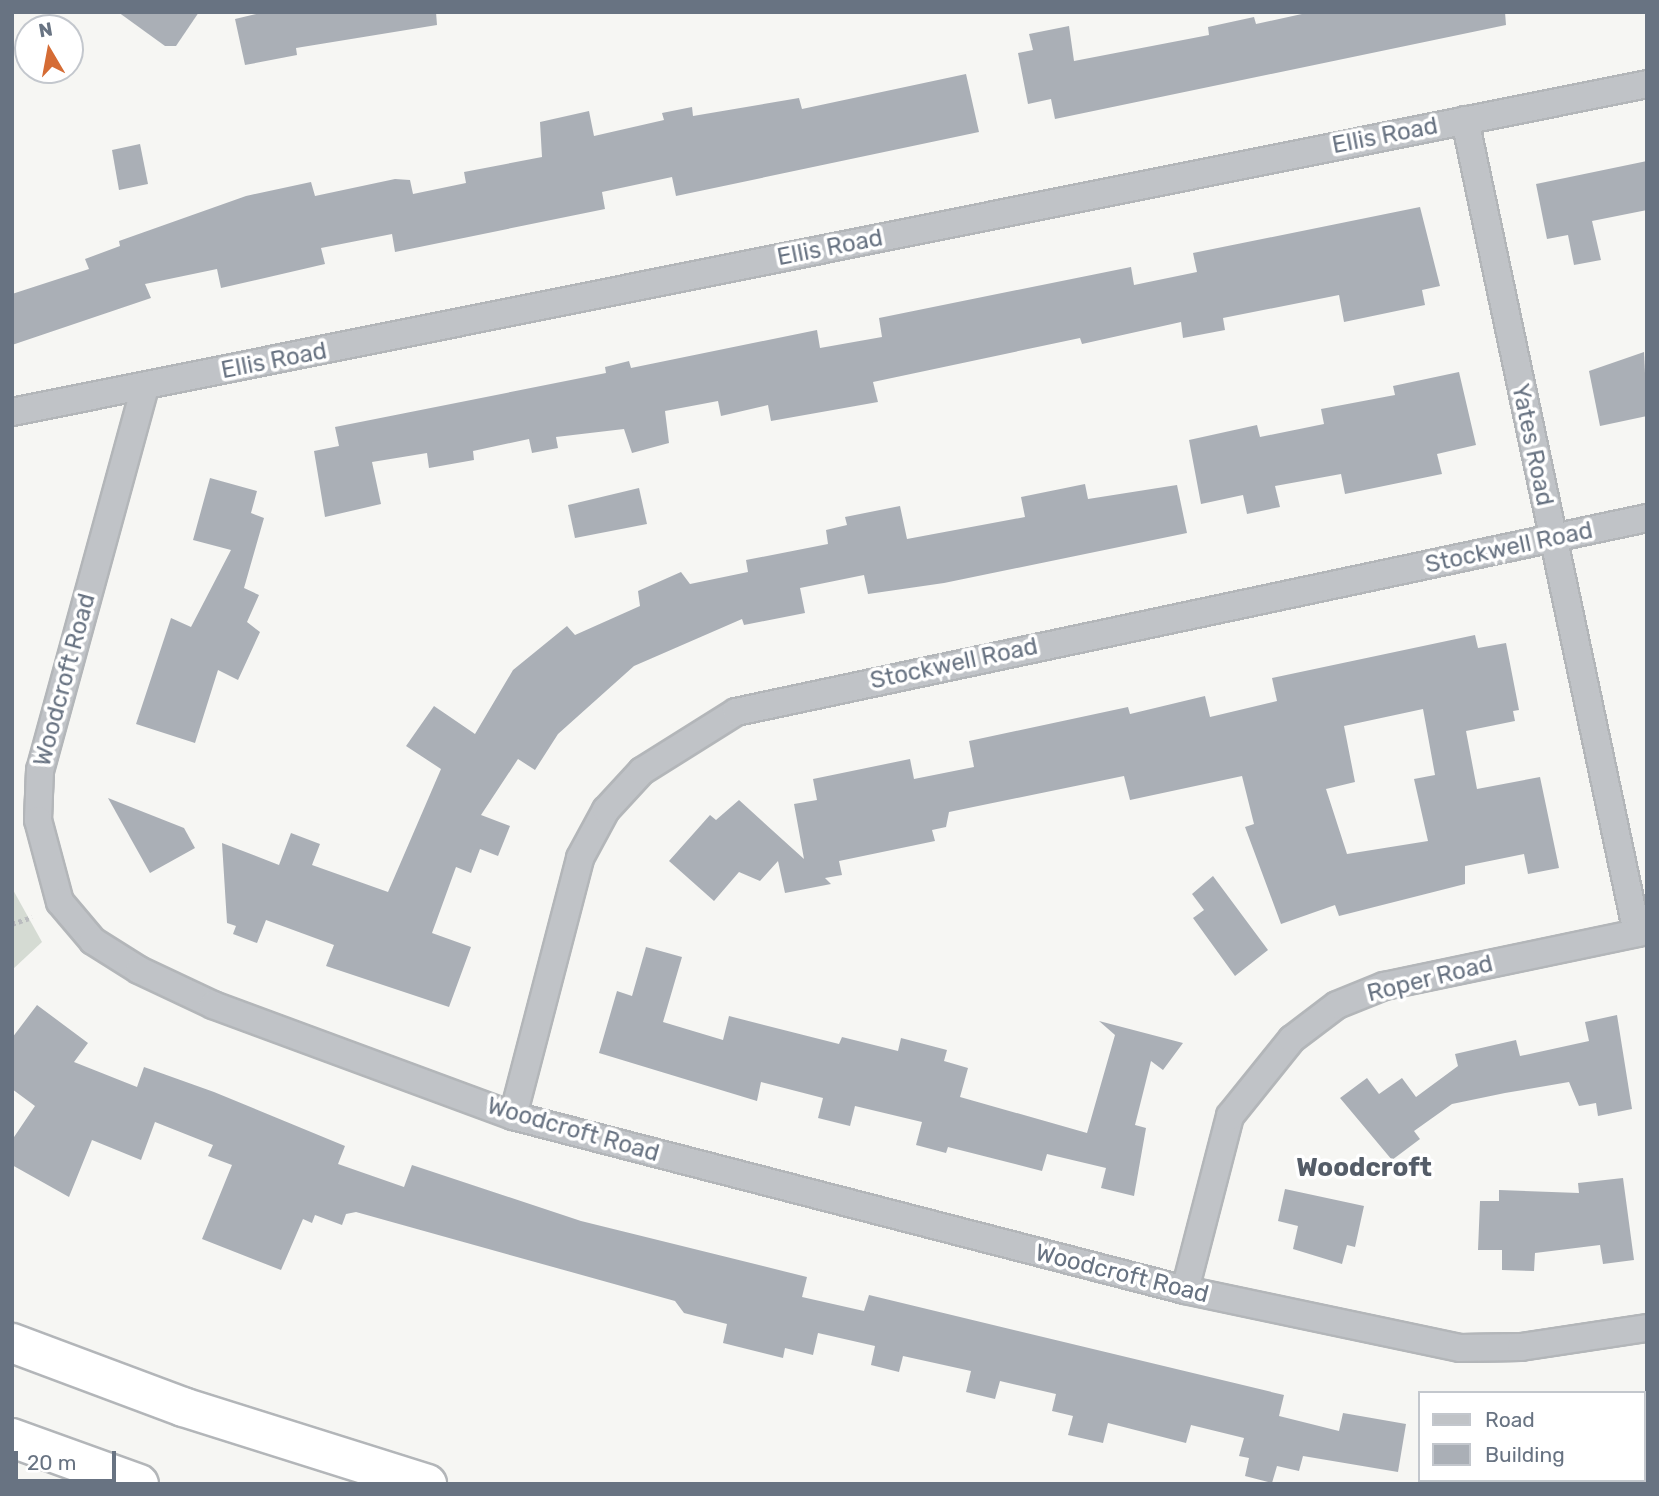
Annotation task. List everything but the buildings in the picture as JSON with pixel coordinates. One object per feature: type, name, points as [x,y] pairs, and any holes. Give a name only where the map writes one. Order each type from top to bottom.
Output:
[{"type":"highway","points":[[12,1343],[183,1407],[427,1484]]},
{"type":"highway","points":[[12,1438],[139,1484]]},
{"type":"street","name":"Ellis Road","points":[[12,412],[1647,84]]},
{"type":"street","name":"Yates Road","points":[[1465,120],[1551,538],[1642,932]]},
{"type":"street","name":"Woodcroft Road","points":[[145,387],[40,770],[42,850],[60,902],[93,941],[213,1005],[513,1116],[1185,1290],[1460,1348],[1547,1345],[1647,1328]]},
{"type":"street","name":"Stockwell Road","points":[[513,1116],[580,858],[606,810],[642,771],[684,740],[736,712],[1647,518]]},
{"type":"street","name":"Roper Road","points":[[1185,1290],[1230,1116],[1292,1039],[1337,1005],[1384,986],[1642,932]]},
{"type":"path","points":[[12,924],[32,917]]},
{"type":"shaded area","points":[[12,888],[42,942],[12,970]]},
{"type":"district","name":"Woodcroft","points":[[1364,1168]]}]
